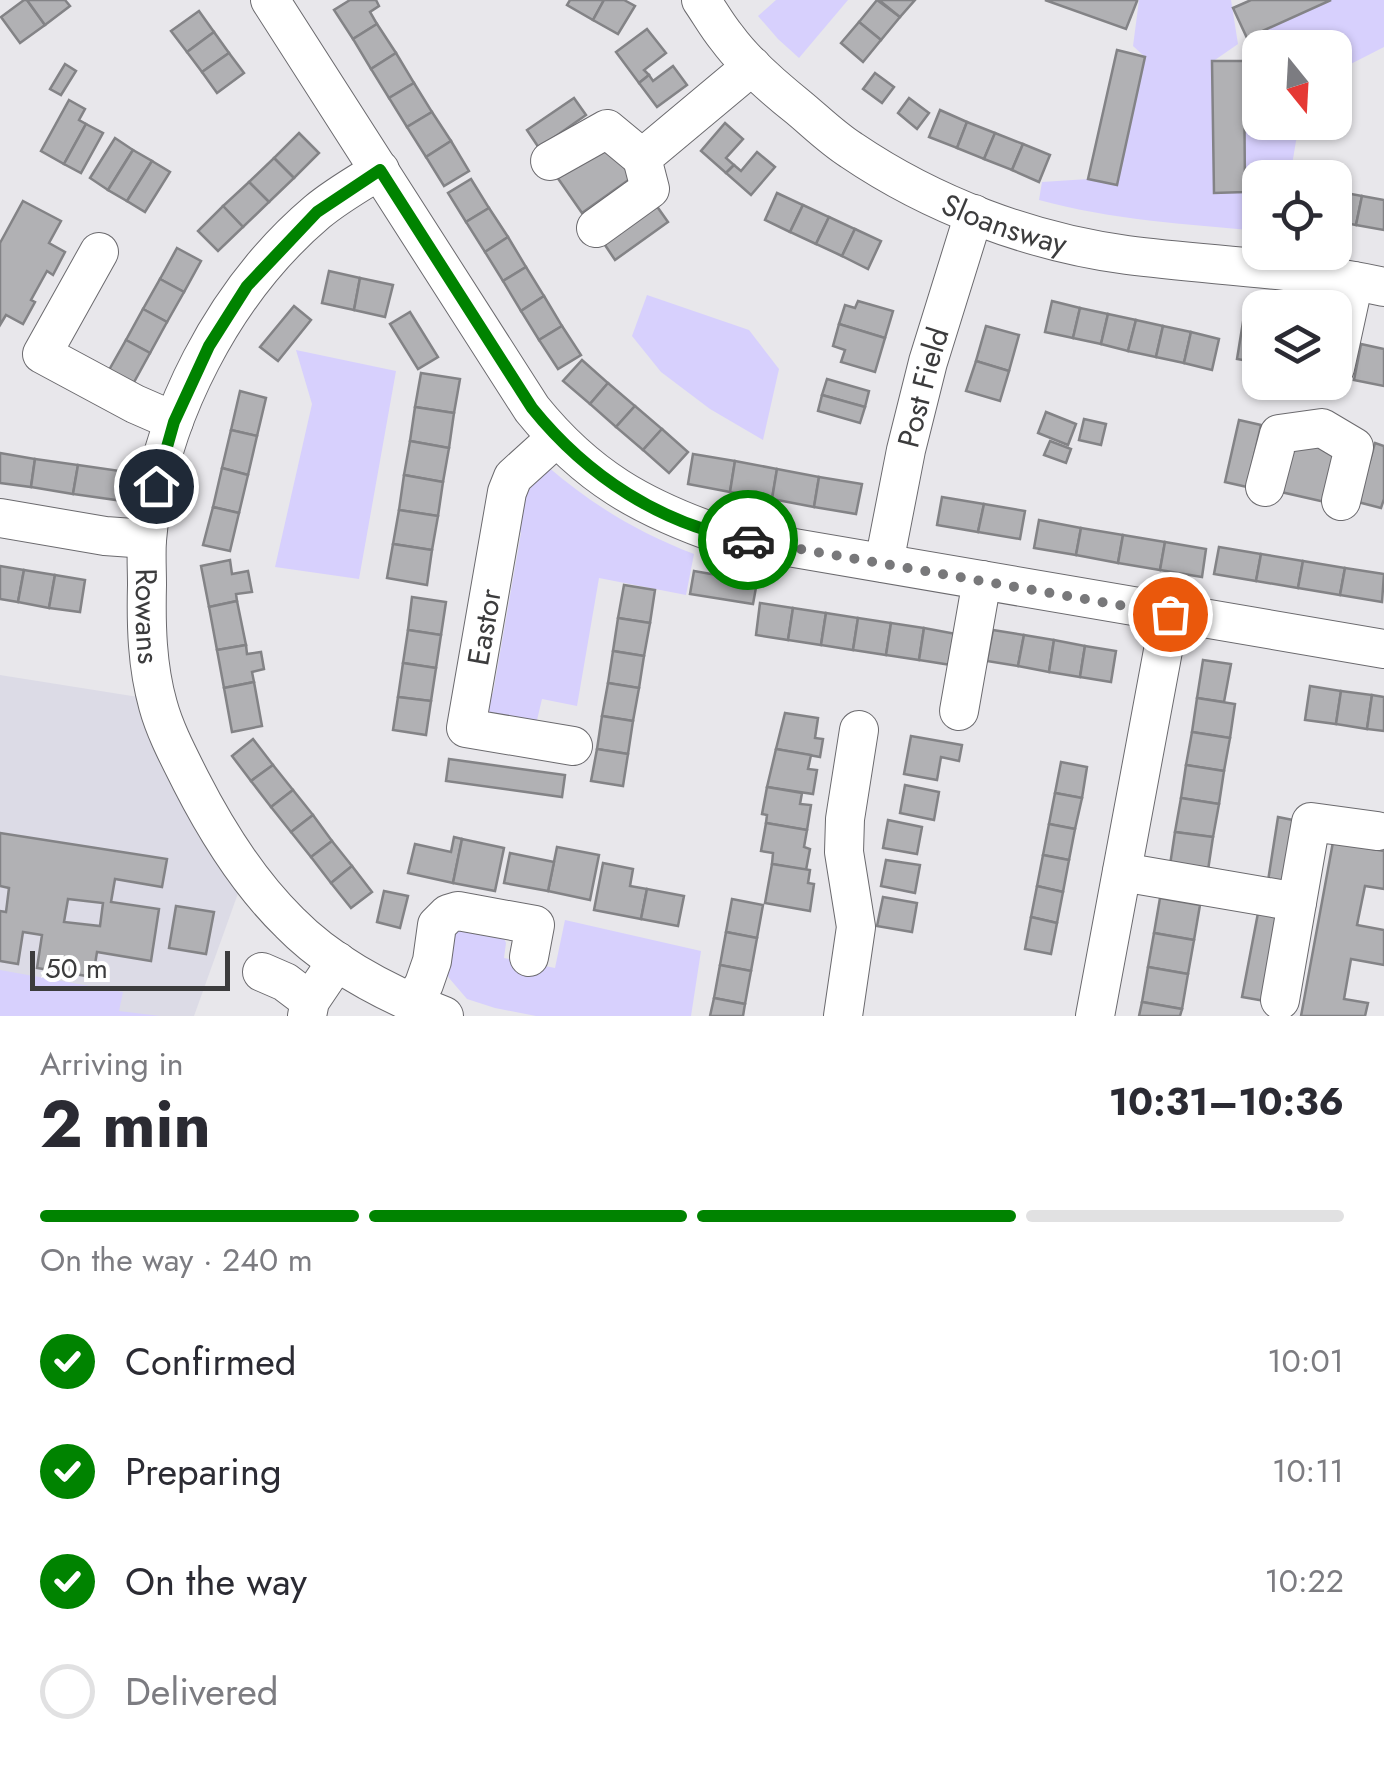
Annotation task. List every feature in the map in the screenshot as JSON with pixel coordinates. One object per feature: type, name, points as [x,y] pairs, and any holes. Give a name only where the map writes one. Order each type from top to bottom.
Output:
[{"type":"street","name":"Sloansway","points":[[701,0],[728,40],[752,66],[850,150],[913,186],[974,214],[1042,238],[1126,255],[1274,269],[1369,284]]},
{"type":"street","points":[[275,1],[532,408],[556,438],[619,490],[661,512],[724,536],[1384,649]]},
{"type":"street","points":[[642,158],[752,66]]},
{"type":"street","points":[[550,161],[607,129],[642,158],[650,189],[596,228]]},
{"type":"street","name":"Rowans","points":[[380,170],[317,212],[247,286],[209,346],[174,422],[156,486],[147,539],[146,626],[158,708],[213,824],[246,871],[290,924],[337,961],[428,1010]]},
{"type":"street","name":"Post Field","points":[[884,563],[928,362],[974,214]]},
{"type":"street","points":[[98,252],[42,354],[174,422]]},
{"type":"street","points":[[1352,326],[1369,284]]},
{"type":"street","points":[[1322,428],[1328,400]]},
{"type":"street","points":[[1265,486],[1278,434],[1322,428],[1354,447],[1341,501]]},
{"type":"street","name":"Eastor","points":[[556,438],[513,477],[507,492],[466,728],[573,746]]},
{"type":"street","points":[[0,518],[147,539]]},
{"type":"street","points":[[959,710],[982,580]]},
{"type":"street","points":[[1095,1016],[1170,614]]},
{"type":"street","points":[[842,1016],[856,927],[844,852],[860,730]]},
{"type":"street","points":[[1280,1000],[1311,822],[1377,831]]},
{"type":"street","points":[[1122,872],[1297,902]]},
{"type":"street","points":[[428,1010],[424,984],[432,961],[424,918],[458,911],[535,926],[529,957]]},
{"type":"street","points":[[262,972],[285,982],[309,1009],[337,961]]},
{"type":"shaded area","points":[[776,0],[848,0],[799,58],[758,16]]},
{"type":"shaded area","points":[[1139,0],[1231,0],[1238,44],[1212,62],[1215,193],[1242,192],[1242,229],[1121,217],[1039,200],[1042,182],[1088,179],[1117,184],[1145,57],[1133,46]]},
{"type":"shaded area","points":[[1331,0],[1384,0],[1384,47],[1352,63],[1352,30],[1265,30]]},
{"type":"shaded area","points":[[1245,140],[1296,140],[1293,160],[1245,160]]},
{"type":"shaded area","points":[[647,295],[749,330],[779,369],[763,440],[710,409],[661,372],[632,336]]},
{"type":"shaded area","points":[[296,350],[396,371],[359,579],[275,567],[312,404]]},
{"type":"shaded area","points":[[547,466],[617,517],[694,554],[686,595],[599,578],[577,706],[542,699],[531,728],[489,723],[480,703],[493,693],[521,533],[511,517],[516,491]]},
{"type":"shaded area","points":[[0,675],[157,700],[246,871],[194,1016],[0,1016]]},
{"type":"shaded area","points":[[565,920],[701,951],[691,1016],[536,1016],[467,999],[449,978],[446,971],[456,924],[503,936],[504,958],[555,968]]},
{"type":"shaded area","points":[[0,970],[123,992],[119,1011],[160,1016],[0,1016]]},
{"type":"building","points":[[24,0],[45,25],[20,43],[1,17]]},
{"type":"building","points":[[27,0],[65,0],[70,6],[45,25]]},
{"type":"building","points":[[350,0],[376,0],[379,6],[370,12],[377,24],[353,39],[334,10]]},
{"type":"building","points":[[570,0],[604,0],[593,20],[567,5]]},
{"type":"building","points":[[604,0],[624,0],[635,6],[618,34],[593,20]]},
{"type":"building","points":[[877,0],[900,17],[881,40],[859,22]]},
{"type":"building","points":[[879,0],[915,0],[900,17]]},
{"type":"building","points":[[1045,0],[1135,0],[1137,1],[1126,29]]},
{"type":"building","points":[[1251,0],[1331,0],[1265,30],[1243,30],[1233,8]]},
{"type":"building","points":[[199,11],[214,32],[187,52],[171,31]]},
{"type":"building","points":[[859,22],[881,40],[863,62],[841,43]]},
{"type":"building","points":[[377,24],[396,53],[371,69],[353,39]]},
{"type":"building","points":[[647,29],[666,53],[644,70],[649,75],[639,83],[616,52]]},
{"type":"building","points":[[214,32],[229,53],[202,72],[187,52]]},
{"type":"building","points":[[1117,50],[1145,57],[1117,185],[1088,179]]},
{"type":"building","points":[[229,53],[244,73],[217,93],[202,72]]},
{"type":"building","points":[[396,53],[414,83],[389,98],[371,69]]},
{"type":"building","points":[[1212,61],[1242,61],[1242,192],[1214,193]]},
{"type":"building","points":[[65,64],[76,71],[61,95],[50,89]]},
{"type":"building","points":[[673,66],[687,85],[657,107],[639,83],[649,75],[653,81]]},
{"type":"building","points":[[875,73],[894,87],[882,103],[863,89]]},
{"type":"building","points":[[414,83],[432,112],[407,127],[389,98]]},
{"type":"building","points":[[574,98],[586,115],[539,148],[527,130]]},
{"type":"building","points":[[909,98],[929,113],[917,129],[898,113]]},
{"type":"building","points":[[69,100],[85,109],[79,120],[86,124],[64,164],[41,151]]},
{"type":"building","points":[[940,110],[967,122],[957,148],[929,137]]},
{"type":"building","points":[[432,112],[451,141],[426,157],[407,127]]},
{"type":"building","points":[[967,122],[995,133],[984,159],[957,148]]},
{"type":"building","points":[[725,123],[743,139],[726,158],[734,165],[726,173],[701,151]]},
{"type":"building","points":[[86,124],[103,133],[81,173],[64,164]]},
{"type":"building","points":[[299,133],[319,153],[294,178],[274,158]]},
{"type":"building","points":[[995,133],[1023,144],[1012,170],[984,159]]},
{"type":"building","points":[[115,138],[133,150],[108,190],[90,178]]},
{"type":"building","points":[[612,138],[637,174],[582,213],[557,177]]},
{"type":"building","points":[[451,141],[469,171],[444,186],[426,157]]},
{"type":"building","points":[[1023,144],[1050,155],[1039,182],[1012,170]]},
{"type":"building","points":[[133,150],[152,161],[127,201],[108,190]]},
{"type":"building","points":[[757,152],[775,167],[751,195],[726,173],[734,165],[741,171]]},
{"type":"building","points":[[274,158],[294,178],[269,202],[249,182]]},
{"type":"building","points":[[152,161],[170,172],[145,212],[127,201]]},
{"type":"building","points":[[471,179],[489,208],[466,222],[448,193]]},
{"type":"building","points":[[249,182],[269,202],[243,227],[223,206]]},
{"type":"building","points":[[777,193],[803,205],[790,232],[765,220]]},
{"type":"building","points":[[1352,194],[1362,196],[1356,225],[1352,224]]},
{"type":"building","points":[[1362,196],[1384,200],[1384,230],[1356,225]]},
{"type":"building","points":[[23,201],[61,221],[49,243],[65,252],[53,275],[47,271],[23,324],[6,315],[0,325],[0,243]]},
{"type":"building","points":[[656,205],[668,222],[615,260],[603,242]]},
{"type":"building","points":[[803,205],[829,217],[816,244],[790,232]]},
{"type":"building","points":[[223,206],[243,227],[218,251],[198,231]]},
{"type":"building","points":[[489,208],[508,237],[485,252],[466,222]]},
{"type":"building","points":[[829,217],[855,229],[842,256],[816,244]]},
{"type":"building","points":[[855,229],[881,241],[868,269],[842,256]]},
{"type":"building","points":[[508,237],[526,267],[503,281],[485,252]]},
{"type":"building","points":[[177,248],[201,261],[184,292],[160,279]]},
{"type":"building","points":[[526,267],[544,296],[521,311],[503,281]]},
{"type":"building","points":[[329,271],[360,278],[354,310],[322,303]]},
{"type":"building","points":[[360,278],[393,285],[385,317],[354,310]]},
{"type":"building","points":[[160,279],[184,292],[167,322],[143,309]]},
{"type":"building","points":[[544,296],[562,326],[539,340],[521,311]]},
{"type":"building","points":[[858,301],[893,311],[885,338],[839,324],[845,305],[855,308]]},
{"type":"building","points":[[1052,301],[1080,308],[1073,338],[1045,332]]},
{"type":"building","points":[[294,306],[311,320],[278,361],[260,347]]},
{"type":"building","points":[[1080,308],[1108,314],[1101,344],[1073,338]]},
{"type":"building","points":[[143,309],[167,322],[150,353],[126,340]]},
{"type":"building","points":[[410,312],[438,357],[418,369],[390,324]]},
{"type":"building","points":[[1108,314],[1136,320],[1128,351],[1101,344]]},
{"type":"building","points":[[1136,320],[1163,326],[1156,357],[1128,351]]},
{"type":"building","points":[[839,324],[885,338],[875,372],[841,362],[845,350],[833,346]]},
{"type":"building","points":[[562,326],[581,355],[558,369],[539,340]]},
{"type":"building","points":[[986,326],[1019,335],[1009,371],[976,361]]},
{"type":"building","points":[[1163,326],[1191,332],[1184,363],[1156,357]]},
{"type":"building","points":[[1242,328],[1242,360],[1237,359]]},
{"type":"building","points":[[1191,332],[1219,339],[1212,370],[1184,363]]},
{"type":"building","points":[[126,340],[150,353],[133,384],[109,370]]},
{"type":"building","points":[[1361,344],[1384,349],[1384,386],[1354,380]]},
{"type":"building","points":[[582,360],[608,383],[590,404],[563,381]]},
{"type":"building","points":[[976,361],[1009,371],[1000,401],[966,391]]},
{"type":"building","points":[[421,373],[460,379],[454,413],[415,407]]},
{"type":"building","points":[[827,379],[869,391],[865,407],[822,395]]},
{"type":"building","points":[[608,383],[635,406],[616,427],[590,404]]},
{"type":"building","points":[[240,391],[266,398],[257,436],[231,430]]},
{"type":"building","points":[[822,395],[865,407],[860,423],[818,411]]},
{"type":"building","points":[[635,406],[662,429],[643,450],[616,427]]},
{"type":"building","points":[[415,407],[454,413],[449,448],[410,441]]},
{"type":"building","points":[[1046,412],[1076,424],[1068,445],[1038,433]]},
{"type":"building","points":[[1084,419],[1106,424],[1101,445],[1079,440]]},
{"type":"building","points":[[1239,420],[1261,425],[1247,487],[1225,482]]},
{"type":"building","points":[[662,429],[688,452],[669,473],[643,450]]},
{"type":"building","points":[[231,430],[257,436],[248,475],[222,468]]},
{"type":"building","points":[[1293,439],[1337,449],[1325,502],[1281,492]]},
{"type":"building","points":[[410,441],[449,448],[443,482],[404,475]]},
{"type":"building","points":[[1050,441],[1071,449],[1066,463],[1044,455]]},
{"type":"building","points":[[1375,443],[1384,446],[1381,508],[1358,502]]},
{"type":"building","points":[[0,453],[35,459],[31,487],[0,483]]},
{"type":"building","points":[[693,454],[735,461],[730,492],[688,484]]},
{"type":"building","points":[[35,459],[78,465],[73,494],[31,487]]},
{"type":"building","points":[[735,461],[777,469],[772,499],[730,492]]},
{"type":"building","points":[[78,465],[120,471],[116,500],[73,494]]},
{"type":"building","points":[[222,468],[248,475],[239,513],[213,507]]},
{"type":"building","points":[[777,469],[819,477],[814,507],[772,499]]},
{"type":"building","points":[[404,475],[443,482],[438,516],[399,510]]},
{"type":"building","points":[[819,477],[862,484],[856,514],[814,507]]},
{"type":"building","points":[[942,497],[984,504],[978,532],[937,525]]},
{"type":"building","points":[[984,504],[1025,511],[1020,539],[978,532]]},
{"type":"building","points":[[213,507],[239,513],[230,551],[203,545]]},
{"type":"building","points":[[399,510],[438,516],[432,550],[393,544]]},
{"type":"building","points":[[1039,520],[1081,528],[1076,555],[1034,548]]},
{"type":"building","points":[[1081,528],[1123,535],[1118,563],[1076,555]]},
{"type":"building","points":[[1123,535],[1165,542],[1160,570],[1118,563]]},
{"type":"building","points":[[1165,542],[1206,549],[1202,577],[1160,570]]},
{"type":"building","points":[[393,544],[432,550],[427,585],[387,578]]},
{"type":"building","points":[[1219,547],[1261,554],[1256,581],[1214,574]]},
{"type":"building","points":[[1261,554],[1303,561],[1298,588],[1256,581]]},
{"type":"building","points":[[230,560],[232,574],[248,571],[252,592],[236,594],[237,601],[209,607],[201,566]]},
{"type":"building","points":[[1303,561],[1345,568],[1340,595],[1298,588]]},
{"type":"building","points":[[0,566],[24,570],[18,602],[0,599]]},
{"type":"building","points":[[1345,568],[1384,574],[1382,602],[1340,595]]},
{"type":"building","points":[[24,570],[55,575],[49,608],[18,602]]},
{"type":"building","points":[[694,571],[757,582],[753,604],[690,594]]},
{"type":"building","points":[[55,575],[85,580],[80,612],[49,608]]},
{"type":"building","points":[[624,585],[655,590],[650,623],[618,618]]},
{"type":"building","points":[[412,597],[446,602],[441,635],[408,630]]},
{"type":"building","points":[[237,601],[246,645],[217,650],[209,607]]},
{"type":"building","points":[[760,603],[793,608],[788,640],[756,635]]},
{"type":"building","points":[[793,608],[826,613],[821,645],[788,640]]},
{"type":"building","points":[[826,613],[858,618],[853,650],[821,645]]},
{"type":"building","points":[[618,618],[650,623],[644,656],[613,651]]},
{"type":"building","points":[[858,618],[891,623],[886,655],[853,650]]},
{"type":"building","points":[[891,623],[924,628],[919,660],[886,655]]},
{"type":"building","points":[[924,628],[956,634],[951,665],[919,660]]},
{"type":"building","points":[[408,630],[441,635],[436,668],[403,663]]},
{"type":"building","points":[[993,630],[1024,635],[1018,666],[987,661]]},
{"type":"building","points":[[1024,635],[1054,640],[1049,672],[1018,666]]},
{"type":"building","points":[[1054,640],[1085,646],[1080,677],[1049,672]]},
{"type":"building","points":[[246,645],[247,654],[261,652],[264,669],[252,672],[254,682],[224,688],[217,650]]},
{"type":"building","points":[[1085,646],[1116,651],[1111,682],[1080,677]]},
{"type":"building","points":[[613,651],[644,656],[639,688],[608,683]]},
{"type":"building","points":[[1203,660],[1231,664],[1224,702],[1197,698]]},
{"type":"building","points":[[403,663],[436,668],[431,701],[398,697]]},
{"type":"building","points":[[254,682],[262,726],[232,732],[224,688]]},
{"type":"building","points":[[608,683],[639,688],[633,721],[602,716]]},
{"type":"building","points":[[1310,686],[1341,691],[1336,724],[1305,720]]},
{"type":"building","points":[[1341,691],[1372,695],[1367,729],[1336,724]]},
{"type":"building","points":[[1372,695],[1384,697],[1384,731],[1367,729]]},
{"type":"building","points":[[398,697],[431,701],[426,735],[393,730]]},
{"type":"building","points":[[1197,698],[1235,704],[1230,738],[1192,732]]},
{"type":"building","points":[[785,713],[818,718],[815,738],[823,739],[820,757],[776,749]]},
{"type":"building","points":[[602,716],[633,721],[628,754],[597,749]]},
{"type":"building","points":[[1192,732],[1230,738],[1224,771],[1186,765]]},
{"type":"building","points":[[911,736],[962,745],[959,761],[941,757],[937,780],[904,774]]},
{"type":"building","points":[[253,739],[273,765],[251,781],[232,756]]},
{"type":"building","points":[[597,749],[628,754],[623,786],[591,781]]},
{"type":"building","points":[[776,749],[811,755],[808,769],[817,770],[813,794],[767,787]]},
{"type":"building","points":[[449,759],[565,775],[562,797],[446,781]]},
{"type":"building","points":[[1061,762],[1087,767],[1082,798],[1055,793]]},
{"type":"building","points":[[273,765],[293,790],[271,807],[251,781]]},
{"type":"building","points":[[1186,765],[1224,771],[1219,804],[1181,798]]},
{"type":"building","points":[[905,785],[939,792],[934,820],[900,813]]},
{"type":"building","points":[[767,787],[802,793],[800,804],[811,805],[807,830],[766,823],[767,815],[762,814]]},
{"type":"building","points":[[293,790],[313,815],[291,832],[271,807]]},
{"type":"building","points":[[1055,793],[1082,798],[1075,829],[1049,824]]},
{"type":"building","points":[[1181,798],[1219,804],[1213,837],[1175,832]]},
{"type":"building","points":[[313,815],[332,841],[311,857],[291,832]]},
{"type":"building","points":[[1278,817],[1298,821],[1288,884],[1268,881]]},
{"type":"building","points":[[888,820],[922,827],[917,854],[883,848]]},
{"type":"building","points":[[766,823],[807,830],[804,847],[810,849],[806,870],[772,864],[773,853],[761,851]]},
{"type":"building","points":[[1049,824],[1075,829],[1069,860],[1043,855]]},
{"type":"building","points":[[1175,832],[1213,837],[1208,870],[1170,865]]},
{"type":"building","points":[[0,833],[167,859],[162,887],[115,879],[111,902],[159,909],[151,961],[97,952],[93,977],[37,968],[42,935],[23,932],[18,964],[0,961],[0,911],[6,912],[9,888],[0,886]],"holes":[[[68,899],[103,903],[100,926],[64,922]]]},
{"type":"building","points":[[454,837],[462,839],[453,883],[408,873],[415,844],[451,852]]},
{"type":"building","points":[[462,839],[504,848],[495,891],[453,883]]},
{"type":"building","points":[[332,841],[352,866],[331,883],[311,857]]},
{"type":"building","points":[[1333,842],[1384,851],[1384,889],[1365,886],[1357,925],[1384,930],[1384,965],[1351,959],[1344,999],[1368,1003],[1365,1016],[1301,1016]]},
{"type":"building","points":[[557,847],[599,855],[590,900],[548,891]]},
{"type":"building","points":[[510,853],[554,862],[548,891],[504,883]]},
{"type":"building","points":[[1043,855],[1069,860],[1063,892],[1037,886]]},
{"type":"building","points":[[886,860],[920,865],[915,893],[881,886]]},
{"type":"building","points":[[603,863],[633,869],[630,886],[647,889],[641,919],[594,910]]},
{"type":"building","points":[[772,864],[810,870],[808,883],[814,884],[810,911],[765,903]]},
{"type":"building","points":[[352,866],[372,892],[351,908],[331,883]]},
{"type":"building","points":[[1037,886],[1063,892],[1057,923],[1031,917]]},
{"type":"building","points":[[647,889],[684,896],[678,926],[641,919]]},
{"type":"building","points":[[384,891],[408,896],[400,928],[377,922]]},
{"type":"building","points":[[883,897],[917,903],[912,932],[877,926]]},
{"type":"building","points":[[1160,898],[1200,905],[1194,940],[1154,933]]},
{"type":"building","points":[[732,899],[763,905],[757,938],[726,932]]},
{"type":"building","points":[[176,906],[214,912],[206,954],[169,948]]},
{"type":"building","points":[[1258,913],[1281,917],[1265,1001],[1242,997]]},
{"type":"building","points":[[1031,917],[1057,923],[1051,954],[1025,949]]},
{"type":"building","points":[[726,932],[757,938],[751,971],[720,965]]},
{"type":"building","points":[[1154,933],[1194,940],[1188,974],[1148,967]]},
{"type":"building","points":[[720,965],[751,971],[745,1004],[714,998]]},
{"type":"building","points":[[1148,967],[1188,974],[1182,1009],[1142,1002]]},
{"type":"building","points":[[714,998],[745,1004],[743,1016],[710,1016]]},
{"type":"building","points":[[1142,1002],[1182,1009],[1180,1016],[1139,1016]]},
{"type":"way so far","points":[[748,540],[1170,614]]},
{"type":"route","points":[[156,486],[174,422],[209,346],[247,286],[317,212],[380,170],[532,408],[556,438],[619,490],[693,526],[748,540]]}]
